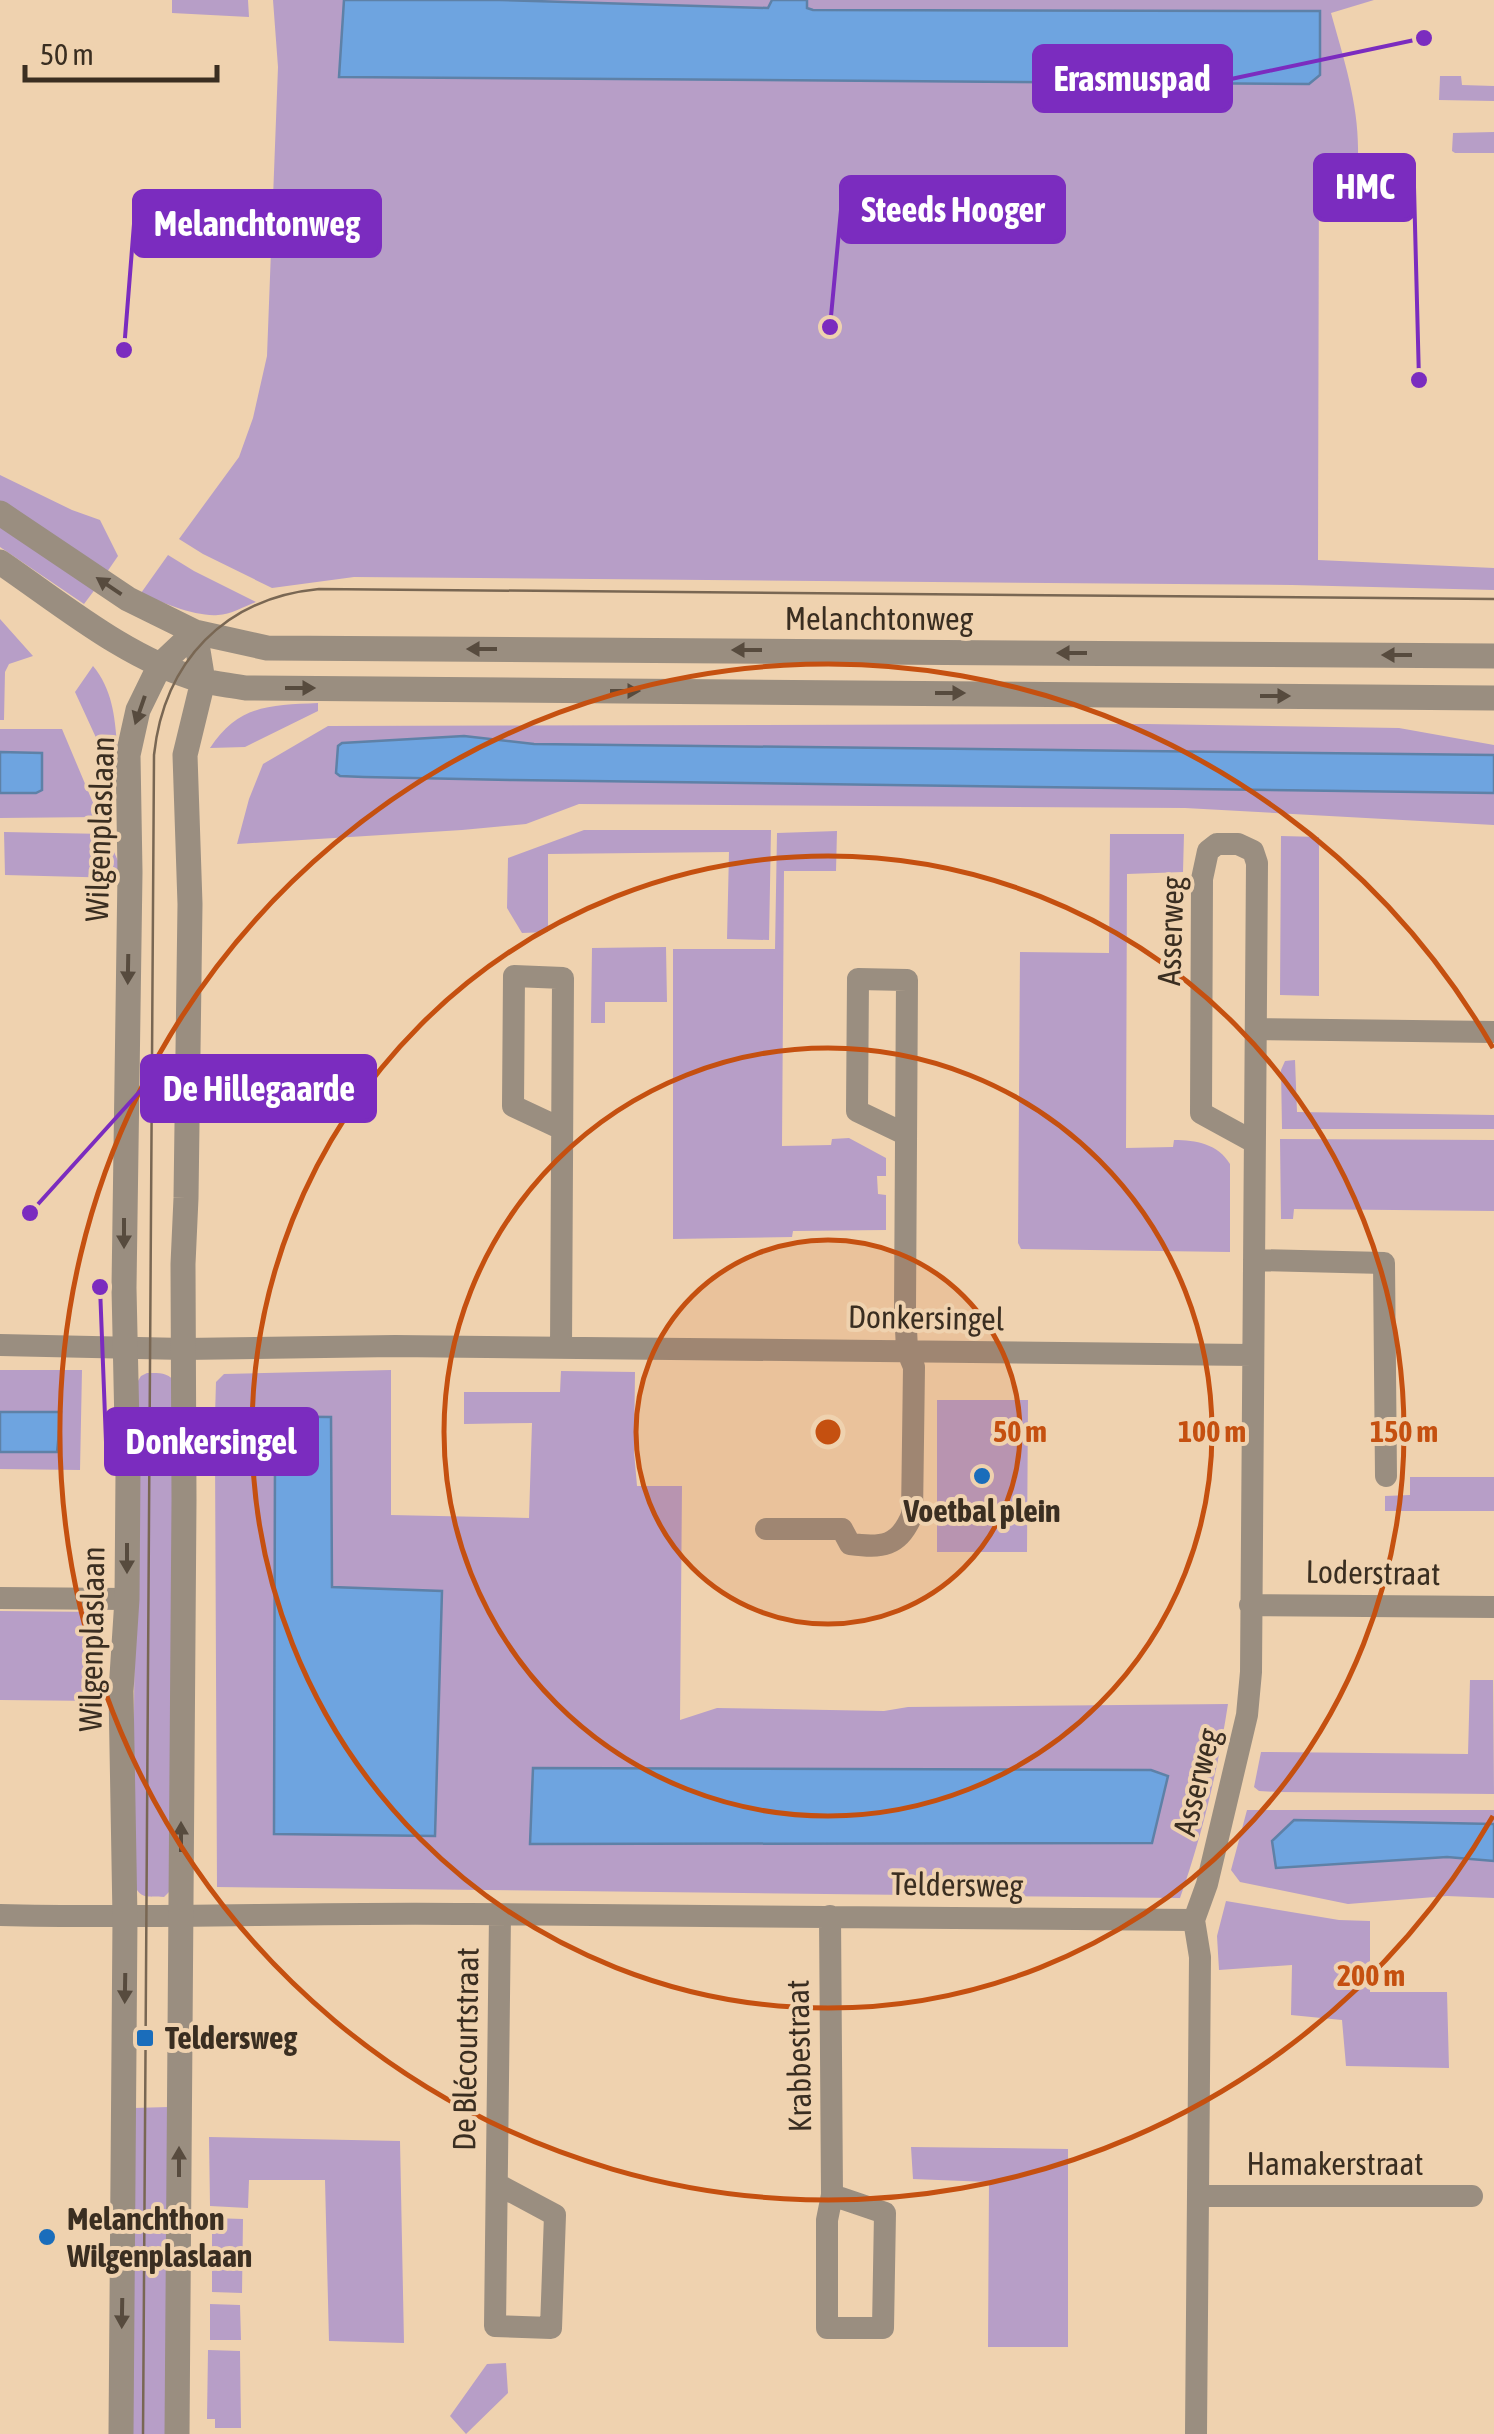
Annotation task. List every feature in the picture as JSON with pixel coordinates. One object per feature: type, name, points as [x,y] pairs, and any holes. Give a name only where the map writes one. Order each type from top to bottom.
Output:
[{"type":"street","name":"Melanchtonweg","points":[[0,513],[128,599],[195,632],[267,648],[1494,656]]},
{"type":"street","points":[[0,562],[104,634],[160,664],[203,681],[246,688],[1494,698]]},
{"type":"street","name":"Wilgenplaslaan","points":[[121,2434],[128,755],[138,710],[160,664],[195,632]]},
{"type":"street","points":[[177,2434],[183,1264],[190,904],[185,755],[203,681],[195,632]]},
{"type":"street","name":"Asserweg","points":[[1196,2434],[1200,1957],[1194,1920],[1247,1715],[1251,1672],[1258,863],[1253,851],[1238,844],[1216,844],[1208,851],[1202,878],[1201,1112],[1254,1142]]},
{"type":"street","points":[[560,1128],[513,1106],[514,976],[563,978],[560,1348]]},
{"type":"street","points":[[766,1529],[842,1529],[850,1544],[870,1546],[894,1541],[904,1534],[912,1515],[914,1368],[907,1350],[906,980],[858,979],[857,1111],[905,1134]]},
{"type":"street","points":[[1256,1030],[1494,1032]]},
{"type":"street","points":[[1254,1260],[1384,1263],[1386,1476]]},
{"type":"street","name":"Donkersingel","points":[[0,1345],[1252,1355]]},
{"type":"street","points":[[0,1598],[127,1599]]},
{"type":"street","name":"Loderstraat","points":[[1250,1605],[1494,1607]]},
{"type":"street","name":"Teldersweg","points":[[0,1915],[1194,1920]]},
{"type":"street","name":"De Blécourtstraat","points":[[498,2184],[554,2215],[551,2328],[495,2326],[500,1915]]},
{"type":"street","name":"Krabbestraat","points":[[830,1916],[832,2195],[827,2220],[827,2328],[883,2328],[884,2213],[832,2195]]},
{"type":"street","name":"Hamakerstraat","points":[[1198,2196],[1472,2196]]},
{"type":"shaded area","points":[[172,0],[248,0],[249,17],[172,13]]},
{"type":"shaded area","points":[[273,0],[344,0],[340,77],[1308,84],[1320,75],[1321,12],[813,10],[471,0],[1374,0],[1331,13],[1353,100],[1358,154],[1319,155],[1318,560],[1494,568],[1494,590],[354,577],[272,588],[179,539],[239,457],[253,418],[267,356],[278,67]]},
{"type":"shaded area","points":[[1440,76],[1461,76],[1462,85],[1494,86],[1494,101],[1439,100]]},
{"type":"shaded area","points":[[1494,132],[1494,153],[1452,151],[1453,133]]},
{"type":"shaded area","points":[[0,475],[100,520],[118,556],[107,572],[0,501]]},
{"type":"shaded area","points":[[0,523],[96,588],[84,604],[0,547]]},
{"type":"shaded area","points":[[168,555],[256,602],[227,614],[209,615],[141,593]]},
{"type":"shaded area","points":[[0,619],[33,656],[9,664],[5,672],[4,720],[0,720]]},
{"type":"shaded area","points":[[93,666],[108,693],[117,745],[98,742],[75,692]]},
{"type":"shaded area","points":[[318,703],[318,711],[245,747],[210,748],[232,723],[256,710]]},
{"type":"shaded area","points":[[1146,724],[1399,728],[1494,745],[1494,755],[534,744],[338,747],[336,773],[513,780],[1494,793],[1494,825],[1185,808],[579,804],[526,824],[237,844],[263,764],[328,726]]},
{"type":"shaded area","points":[[0,729],[62,729],[99,817],[0,818],[0,793],[42,790],[42,754],[0,752]]},
{"type":"shaded area","points":[[584,830],[771,830],[769,940],[727,939],[729,852],[548,854],[548,932],[522,933],[507,908],[508,858]]},
{"type":"shaded area","points":[[837,831],[836,871],[784,871],[782,1146],[831,1145],[832,1139],[849,1138],[886,1158],[886,1176],[877,1176],[878,1194],[886,1195],[886,1230],[793,1231],[792,1237],[673,1239],[673,949],[775,949],[777,833]]},
{"type":"shaded area","points":[[4,832],[106,834],[122,870],[121,878],[5,875]]},
{"type":"shaded area","points":[[1110,834],[1184,834],[1183,872],[1127,874],[1126,1148],[1173,1147],[1174,1140],[1190,1141],[1206,1144],[1225,1157],[1230,1164],[1230,1252],[1021,1249],[1018,1243],[1020,952],[1109,953]]},
{"type":"shaded area","points":[[1281,836],[1319,837],[1319,996],[1280,995]]},
{"type":"shaded area","points":[[666,947],[667,1002],[605,1002],[605,1023],[591,1023],[592,948]]},
{"type":"shaded area","points":[[1295,1060],[1297,1112],[1494,1115],[1494,1129],[1282,1129],[1281,1070],[1285,1061]]},
{"type":"shaded area","points":[[1280,1139],[1494,1140],[1494,1211],[1294,1209],[1293,1219],[1281,1219]]},
{"type":"shaded area","points":[[0,1370],[82,1370],[80,1470],[0,1469],[0,1452],[57,1451],[60,1413],[0,1412]]},
{"type":"shaded area","points":[[391,1370],[391,1515],[529,1518],[532,1423],[464,1424],[464,1392],[560,1392],[561,1371],[635,1372],[637,1486],[682,1486],[680,1720],[717,1708],[884,1711],[908,1707],[1228,1704],[1208,1802],[1180,1898],[217,1887],[215,1452],[275,1451],[274,1834],[442,1592],[332,1587],[331,1417],[215,1416],[216,1382],[224,1374]],"holes":[[[533,1768],[1150,1770],[1168,1775]]]},
{"type":"shaded area","points":[[147,1373],[164,1374],[177,1384],[169,1892],[164,1897],[141,1894],[133,1882],[136,1384]]},
{"type":"shaded area","name":"Voetbal plein","points":[[937,1400],[1028,1400],[1027,1552],[937,1552]]},
{"type":"shaded area","points":[[1410,1477],[1494,1477],[1494,1511],[1385,1511],[1385,1496],[1410,1495]]},
{"type":"shaded area","points":[[0,1611],[100,1612],[102,1701],[0,1700]]},
{"type":"shaded area","points":[[1470,1680],[1493,1680],[1494,1794],[1278,1792],[1254,1787],[1261,1752],[1468,1754]]},
{"type":"shaded area","points":[[1247,1810],[1494,1810],[1494,1824],[1294,1820],[1447,1857],[1494,1861],[1494,1898],[1447,1896],[1348,1904],[1240,1882],[1231,1870]]},
{"type":"shaded area","points":[[1226,1901],[1339,1920],[1370,1921],[1370,1992],[1447,1992],[1449,2068],[1346,2066],[1342,2020],[1291,2015],[1292,1965],[1219,1970],[1217,1936]]},
{"type":"shaded area","points":[[169,2107],[168,2434],[131,2434],[133,2108]]},
{"type":"shaded area","points":[[209,2137],[400,2141],[404,2343],[329,2341],[325,2180],[249,2180],[248,2208],[210,2206]]},
{"type":"shaded area","points":[[911,2147],[1068,2149],[1068,2347],[988,2347],[989,2182],[913,2179]]},
{"type":"shaded area","points":[[212,2218],[243,2219],[242,2293],[212,2292]]},
{"type":"shaded area","points":[[210,2304],[240,2305],[241,2340],[210,2340]]},
{"type":"shaded area","points":[[208,2350],[240,2351],[241,2428],[215,2428],[215,2419],[207,2419]]},
{"type":"shaded area","points":[[506,2363],[508,2393],[466,2434],[450,2416],[487,2364]]},
{"type":"water","points":[[344,0],[768,8],[772,0],[807,0],[807,8],[813,10],[1320,11],[1320,75],[1309,84],[339,77]]},
{"type":"water","points":[[464,736],[534,744],[1494,755],[1494,793],[513,780],[336,773],[338,746],[342,743]]},
{"type":"water","points":[[0,752],[42,753],[42,790],[0,793]]},
{"type":"water","points":[[0,1412],[61,1412],[57,1452],[0,1452]]},
{"type":"water","points":[[215,1416],[331,1417],[332,1587],[442,1591],[435,1836],[274,1834],[275,1452],[215,1452]]},
{"type":"water","points":[[533,1768],[1151,1770],[1168,1776],[1152,1843],[530,1844]]},
{"type":"water","points":[[1294,1820],[1494,1824],[1494,1861],[1447,1857],[1276,1868],[1272,1841]]},
{"type":"tram line","points":[[143,2434],[154,755],[160,721],[186,664],[205,640],[228,621],[285,595],[319,589],[1494,599]]},
{"type":"place","name":"Erasmuspad","points":[[1424,38]]},
{"type":"place","name":"Steeds Hooger","points":[[830,327]]},
{"type":"place","name":"Melanchtonweg","points":[[124,350]]},
{"type":"place","name":"HMC","points":[[1419,380]]},
{"type":"place","name":"De Hillegaarde","points":[[30,1213]]},
{"type":"place","name":"Donkersingel","points":[[100,1287]]},
{"type":"place","name":"Voetbal plein","points":[[982,1476]]},
{"type":"place","name":"Teldersweg","points":[[145,2038]]},
{"type":"place","name":"Melanchthon Wilgenplaslaan","points":[[47,2237]]}]
